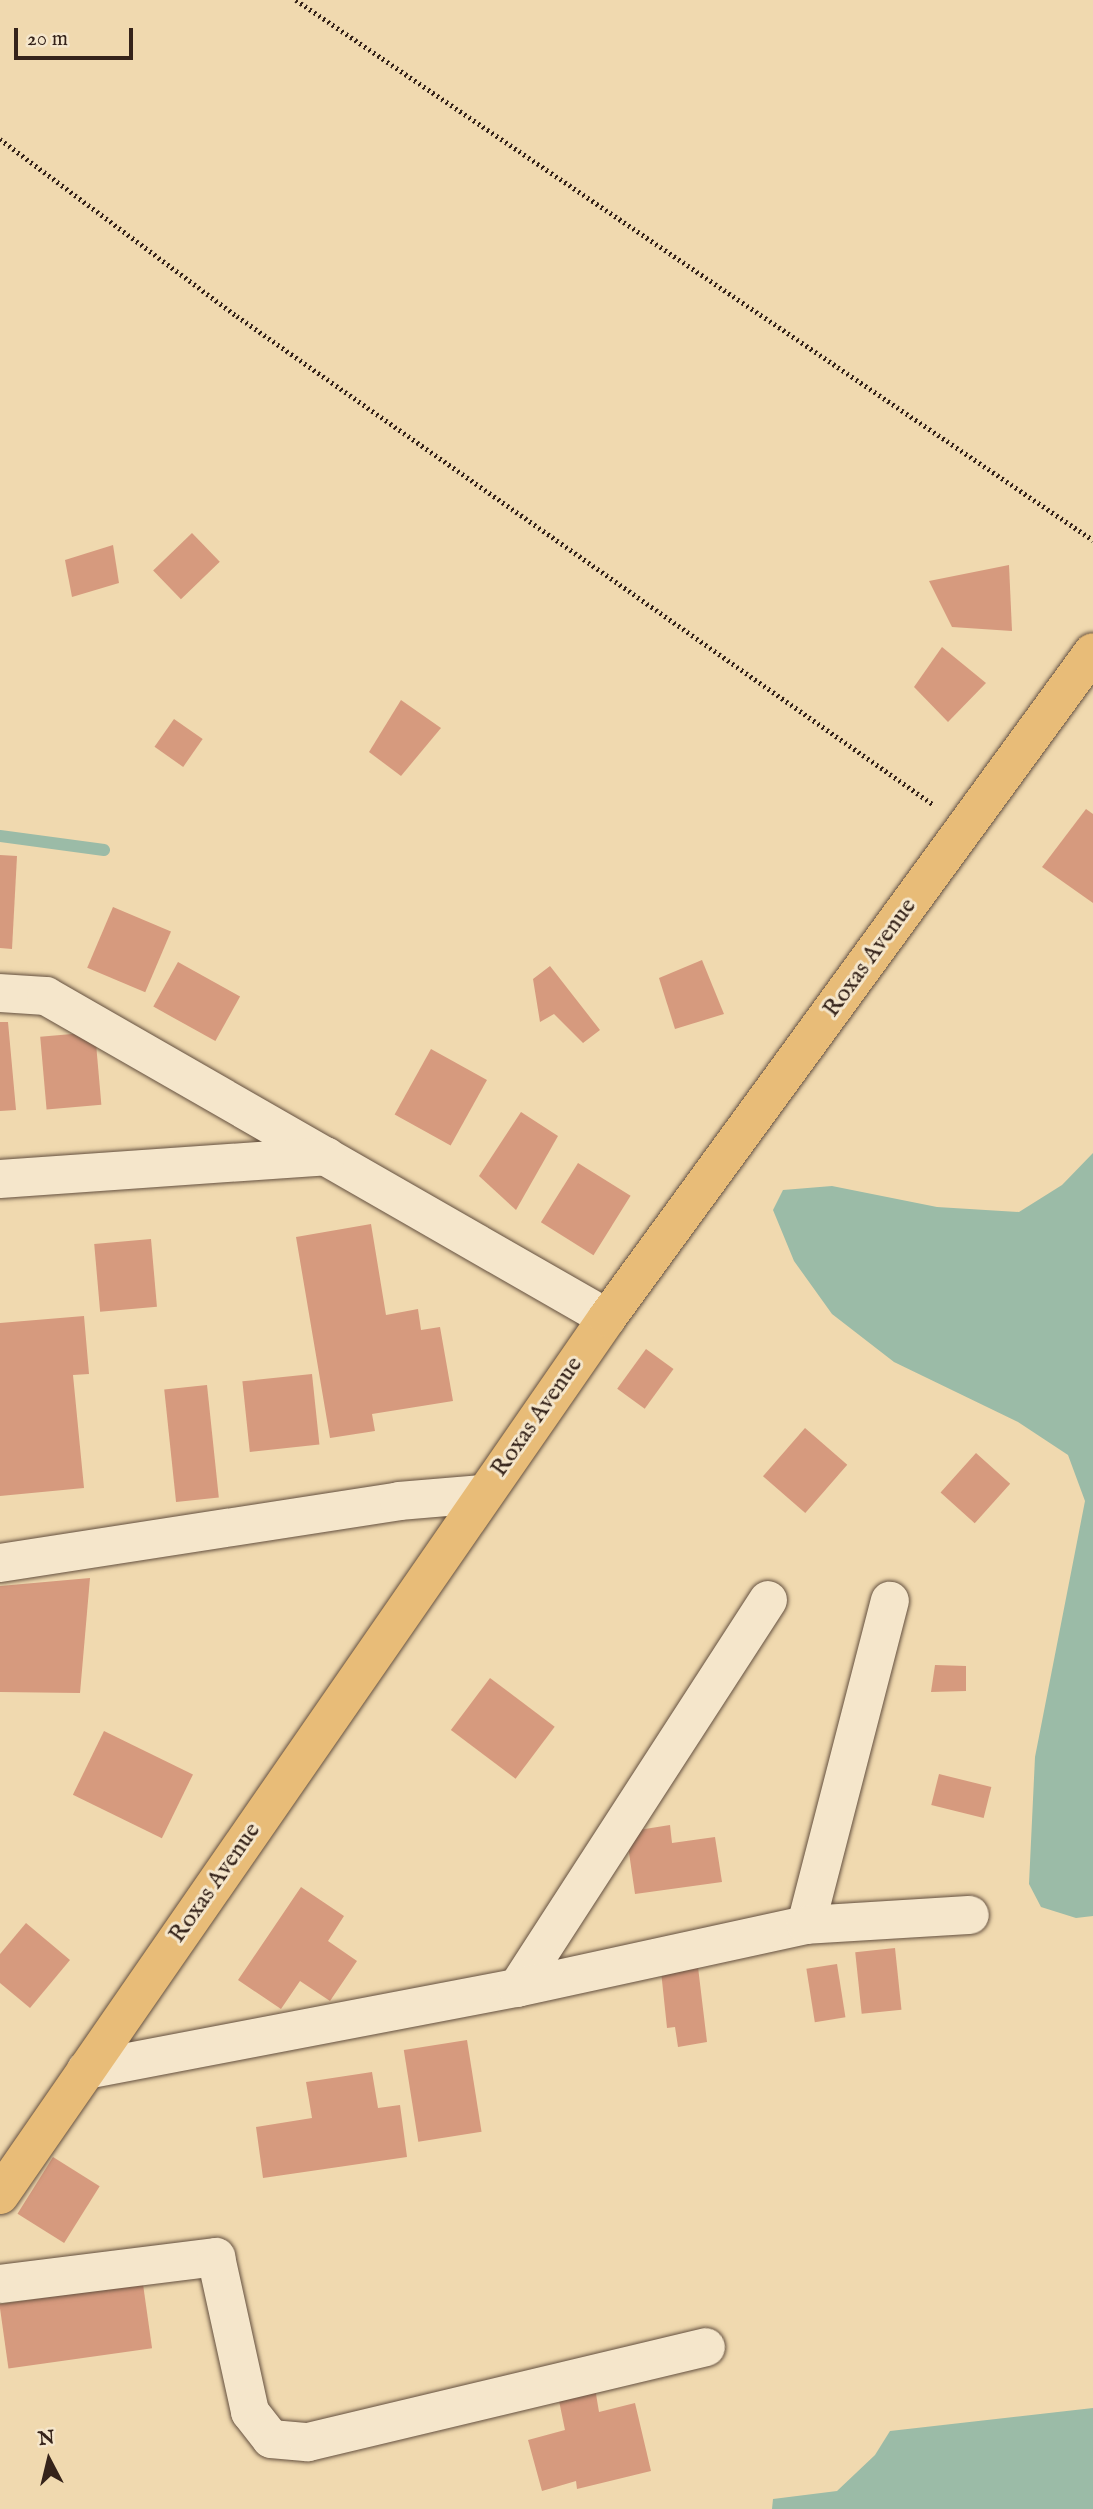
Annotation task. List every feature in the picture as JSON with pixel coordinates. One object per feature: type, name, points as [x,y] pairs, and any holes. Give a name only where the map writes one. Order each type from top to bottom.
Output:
[{"type":"main road","name":"Roxas Avenue","points":[[0,2195],[607,1318],[1093,652]]},
{"type":"street","points":[[0,993],[46,996],[607,1318]]},
{"type":"street","points":[[0,1179],[326,1156]]},
{"type":"street","points":[[0,1563],[399,1501],[483,1494]]},
{"type":"street","points":[[517,1988],[768,1600]]},
{"type":"street","points":[[806,1925],[890,1601]]},
{"type":"street","points":[[86,2070],[517,1988],[806,1925],[970,1915]]},
{"type":"street","points":[[0,2284],[216,2257],[250,2412],[271,2439],[308,2442],[706,2347]]},
{"type":"path","points":[[296,0],[1093,540]]},
{"type":"path","points":[[0,139],[237,316],[418,440],[605,578],[966,827]]},
{"type":"shaded area","points":[[1093,1153],[1093,1916],[1076,1918],[1041,1907],[1029,1884],[1035,1757],[1085,1501],[1068,1455],[1018,1422],[894,1362],[832,1314],[794,1261],[773,1210],[783,1190],[832,1186],[937,1207],[1019,1212],[1062,1185]]},
{"type":"shaded area","points":[[1093,2408],[1093,2509],[772,2509],[773,2499],[837,2491],[875,2455],[890,2431]]},
{"type":"building","points":[[192,533],[220,562],[181,599],[153,571]]},
{"type":"building","points":[[113,545],[119,583],[72,597],[65,560]]},
{"type":"building","points":[[1009,565],[1012,631],[952,627],[929,581]]},
{"type":"building","points":[[942,647],[986,683],[948,722],[914,687]]},
{"type":"building","points":[[401,700],[441,728],[401,776],[369,752]]},
{"type":"building","points":[[174,719],[203,739],[183,767],[154,747]]},
{"type":"building","points":[[1086,809],[1093,814],[1093,903],[1042,867]]},
{"type":"building","points":[[0,855],[17,856],[12,949],[0,948]]},
{"type":"building","points":[[113,907],[171,932],[145,992],[87,968]]},
{"type":"building","points":[[702,960],[724,1014],[675,1029],[659,978]]},
{"type":"building","points":[[178,962],[240,996],[215,1041],[153,1007]]},
{"type":"building","points":[[550,966],[600,1030],[583,1043],[554,1014],[540,1022],[533,979]]},
{"type":"building","points":[[0,1022],[8,1022],[16,1110],[0,1111]]},
{"type":"building","points":[[95,1032],[101,1105],[47,1110],[40,1037]]},
{"type":"building","points":[[431,1049],[487,1080],[451,1146],[395,1115]]},
{"type":"building","points":[[521,1112],[558,1136],[516,1210],[479,1176]]},
{"type":"building","points":[[578,1163],[631,1196],[593,1255],[541,1222]]},
{"type":"building","points":[[371,1224],[386,1315],[418,1309],[421,1330],[440,1327],[453,1401],[372,1414],[375,1431],[330,1438],[296,1237]]},
{"type":"building","points":[[151,1239],[157,1307],[100,1312],[94,1244]]},
{"type":"building","points":[[84,1316],[89,1374],[73,1375],[84,1488],[0,1496],[0,1323]]},
{"type":"building","points":[[646,1349],[674,1369],[645,1409],[617,1389]]},
{"type":"building","points":[[312,1374],[319,1445],[250,1452],[242,1381]]},
{"type":"building","points":[[207,1385],[219,1497],[176,1502],[164,1389]]},
{"type":"building","points":[[805,1428],[847,1465],[805,1513],[763,1476]]},
{"type":"building","points":[[976,1453],[1010,1484],[975,1523],[941,1492]]},
{"type":"building","points":[[90,1578],[80,1693],[0,1692],[0,1586]]},
{"type":"building","points":[[935,1665],[966,1666],[966,1691],[931,1692]]},
{"type":"building","points":[[490,1678],[555,1727],[516,1779],[451,1730]]},
{"type":"building","points":[[104,1731],[193,1774],[162,1838],[73,1795]]},
{"type":"building","points":[[939,1774],[991,1787],[984,1818],[931,1805]]},
{"type":"building","points":[[670,1825],[672,1843],[715,1837],[722,1882],[635,1894],[626,1832]]},
{"type":"building","points":[[301,1887],[344,1916],[328,1941],[357,1961],[330,2001],[300,1981],[281,2009],[238,1980]]},
{"type":"building","points":[[26,1923],[70,1960],[30,2008],[0,1983],[0,1954]]},
{"type":"building","points":[[895,1948],[901,2010],[862,2014],[855,1952]]},
{"type":"building","points":[[837,1964],[845,2017],[815,2022],[806,1969]]},
{"type":"building","points":[[698,1967],[707,2042],[678,2047],[675,2027],[667,2028],[661,1971]]},
{"type":"building","points":[[467,2040],[482,2132],[418,2142],[404,2050]]},
{"type":"building","points":[[372,2072],[378,2108],[400,2105],[407,2157],[263,2178],[256,2127],[312,2118],[306,2082]]},
{"type":"building","points":[[53,2157],[100,2186],[64,2243],[17,2214]]},
{"type":"building","points":[[143,2284],[152,2348],[8,2369],[0,2304]]},
{"type":"building","points":[[595,2388],[599,2412],[635,2403],[651,2471],[577,2489],[576,2481],[542,2491],[528,2440],[565,2430],[558,2396]]},
{"type":"waterway","points":[[0,836],[104,850]]}]
